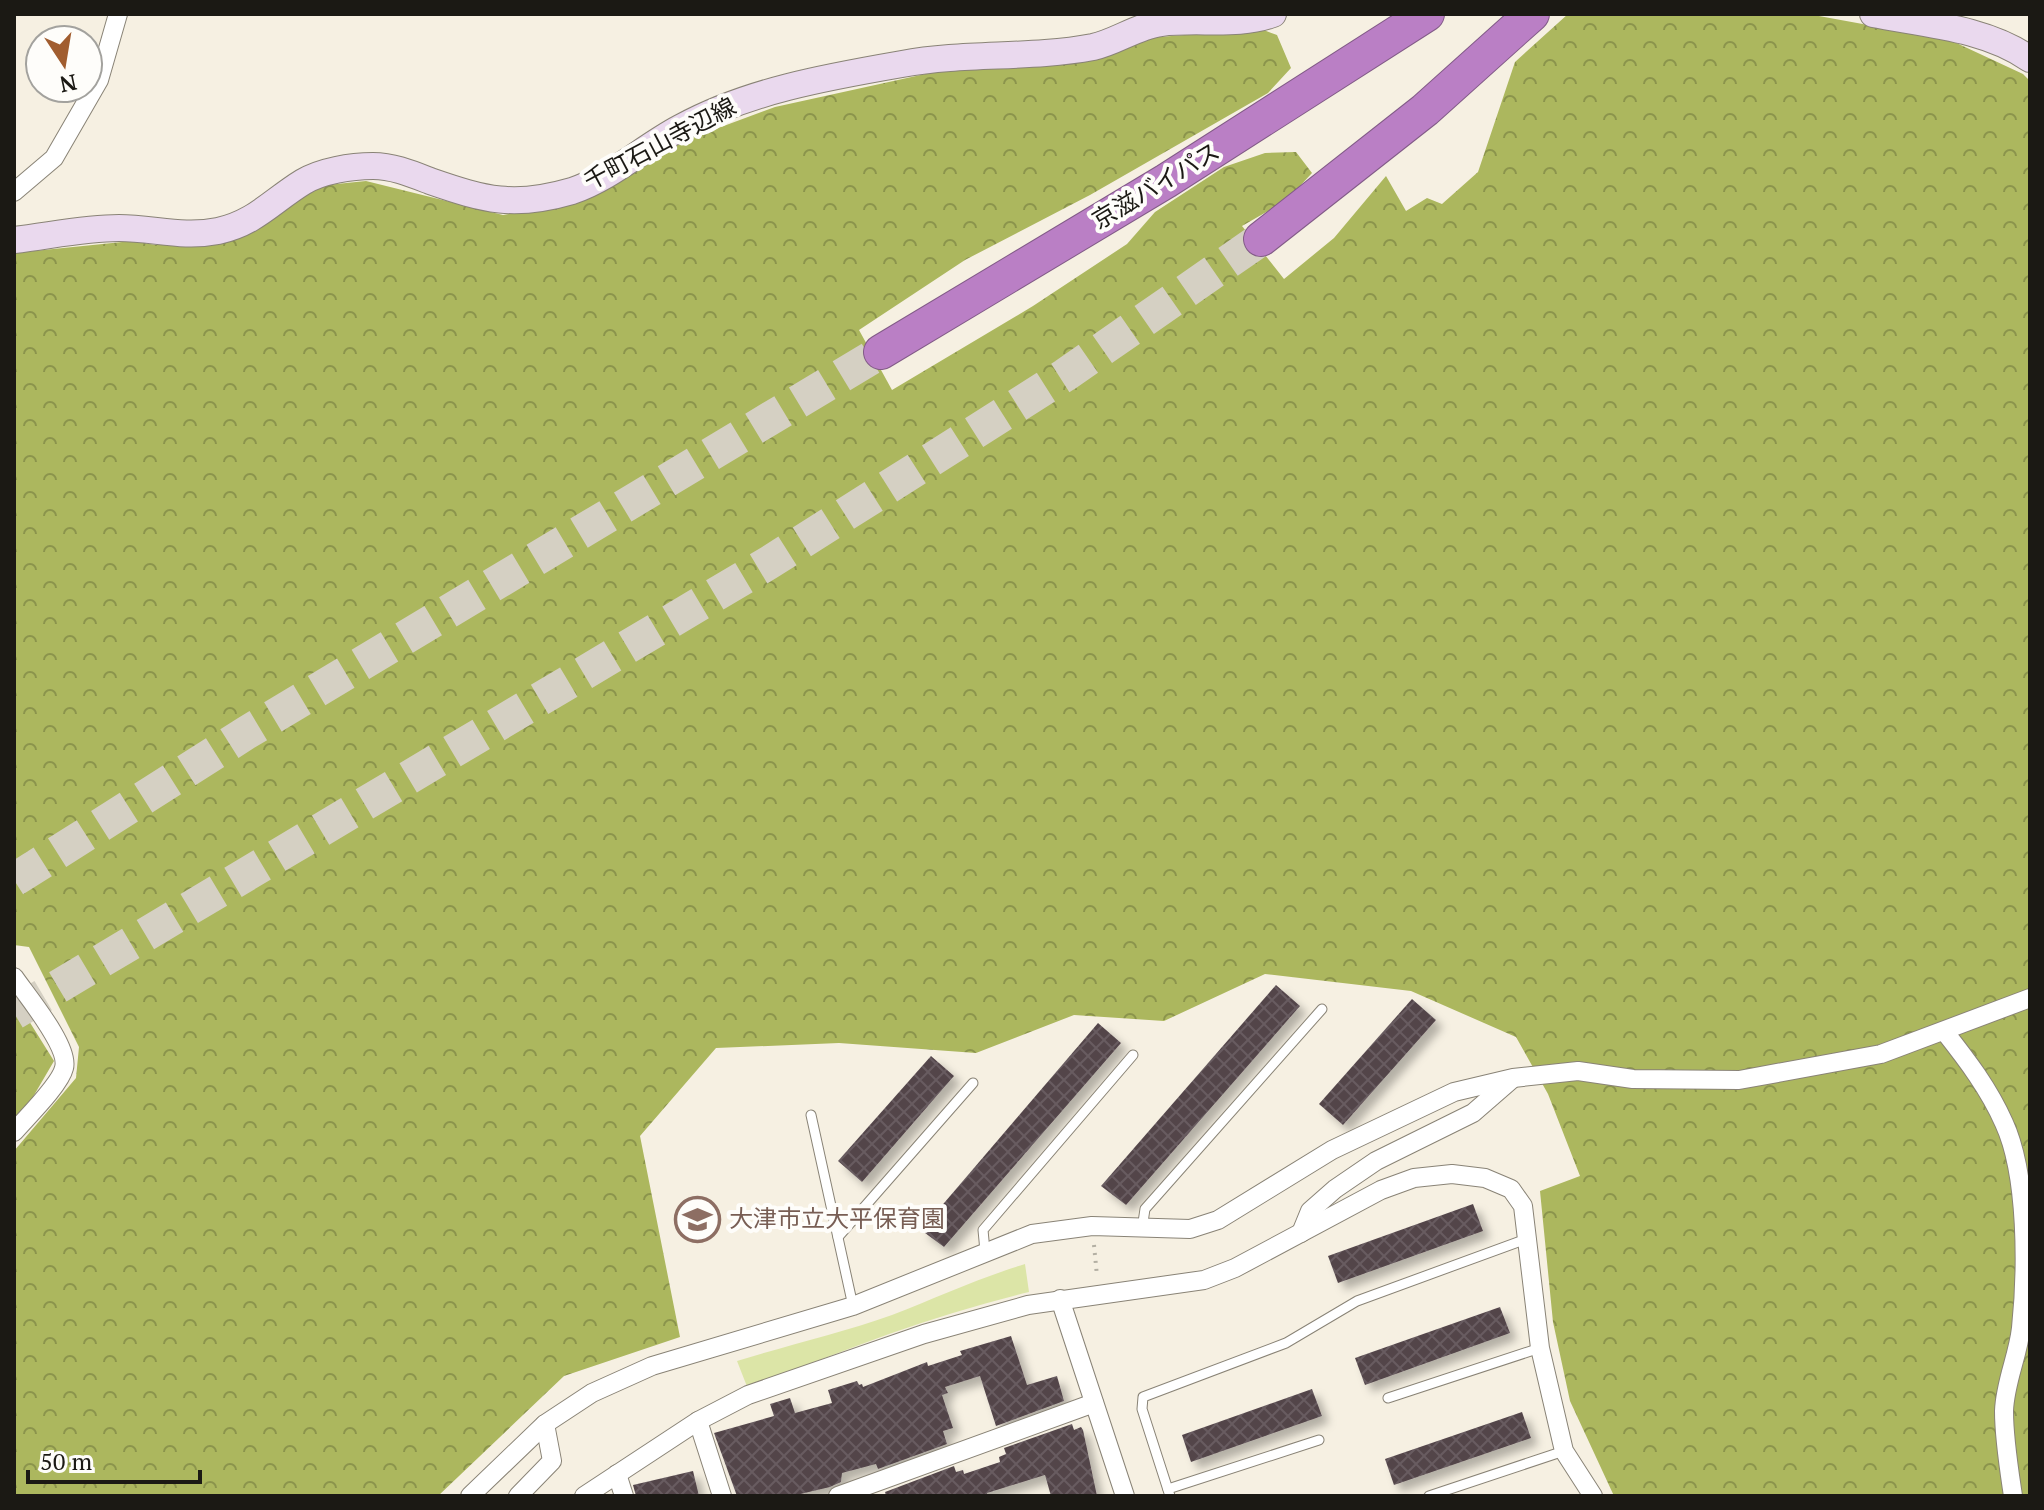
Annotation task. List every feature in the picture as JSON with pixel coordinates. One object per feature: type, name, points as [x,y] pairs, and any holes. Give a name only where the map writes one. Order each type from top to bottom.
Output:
[{"type":"highway","name":"京滋バイパス","points":[[881,352],[1166,181],[1427,14]]},
{"type":"highway","points":[[1261,239],[1425,110],[1531,15]]},
{"type":"main road","name":"千町石山寺辺線","points":[[14,240],[103,228],[188,236],[220,230],[252,220],[306,180],[332,172],[374,166],[401,170],[472,195],[517,202],[573,190],[679,128],[721,107],[754,96],[903,63],[1056,52],[1096,46],[1156,23],[1188,20],[1223,22],[1273,14]]},
{"type":"main road","points":[[1873,14],[1969,32],[2015,48],[2030,59]]},
{"type":"street","points":[[14,192],[54,158],[99,80],[118,14]]},
{"type":"street","points":[[14,977],[63,1049],[64,1068],[14,1132]]},
{"type":"street","points":[[470,1496],[545,1424],[592,1393],[652,1366],[853,1306],[1032,1234],[1092,1226],[1190,1229],[1218,1220],[1332,1150],[1454,1092],[1513,1078],[1578,1071],[1633,1079],[1739,1080],[1881,1054],[2030,998]]},
{"type":"street","points":[[1944,1031],[1995,1104],[2012,1143],[2019,1179],[2024,1239],[2023,1306],[2021,1331],[2004,1411],[2013,1496]]},
{"type":"street","points":[[1301,1233],[1310,1211],[1335,1189],[1376,1161],[1473,1113],[1513,1078]]},
{"type":"street","points":[[584,1496],[698,1421],[748,1395],[972,1319],[1060,1299],[1204,1280],[1235,1268],[1381,1190],[1414,1178],[1452,1174],[1485,1178],[1511,1189],[1523,1206],[1540,1348],[1564,1451],[1593,1496]]},
{"type":"street","points":[[1060,1299],[1125,1496]]},
{"type":"street","points":[[838,1496],[863,1492],[1094,1403]]},
{"type":"street","points":[[698,1421],[722,1496]]},
{"type":"street","points":[[518,1496],[552,1461],[545,1424]]},
{"type":"street","points":[[617,1474],[624,1496]]},
{"type":"lane","points":[[1142,1229],[1145,1209],[1322,1009]]},
{"type":"lane","points":[[985,1251],[983,1230],[1133,1055]]},
{"type":"lane","points":[[838,1237],[973,1083]]},
{"type":"lane","points":[[811,1115],[853,1306]]},
{"type":"lane","points":[[1319,1440],[1169,1492],[1142,1409],[1143,1397],[1286,1343],[1357,1301],[1529,1238]]},
{"type":"lane","points":[[1388,1398],[1540,1348]]},
{"type":"lane","points":[[1429,1496],[1564,1451]]},
{"type":"path","points":[[1092,1226],[1099,1294]]},
{"type":"green space","points":[[1568,14],[1808,14],[1950,40],[2023,74],[2030,81],[2030,1496],[1614,1496],[1570,1401],[1553,1322],[1540,1191],[1580,1176],[1548,1094],[1516,1037],[1411,991],[1265,974],[1164,1021],[1074,1015],[976,1053],[839,1043],[716,1048],[640,1136],[680,1337],[564,1376],[438,1496],[14,1496],[14,1151],[76,1078],[79,1047],[29,947],[14,945],[14,253],[132,241],[156,245],[211,238],[268,223],[317,186],[366,181],[503,215],[565,205],[624,177],[686,140],[775,107],[948,69],[1146,38],[1261,29],[1277,35],[1291,68],[1268,93],[1090,195],[965,260],[859,330],[892,390],[1033,306],[1127,244],[1155,212],[1224,167],[1265,153],[1296,152],[1312,173],[1287,200],[1242,226],[1284,279],[1334,238],[1386,176],[1406,211],[1427,198],[1442,204],[1478,172],[1515,62]]},
{"type":"green space","points":[[14,997],[54,1061],[23,1114],[14,1123],[16,1072]]},
{"type":"green space","points":[[1025,1264],[1029,1292],[887,1335],[748,1389],[737,1361],[892,1315]]},
{"type":"building","points":[[1276,985],[1300,1006],[1126,1205],[1101,1186]]},
{"type":"building","points":[[1412,999],[1436,1020],[1343,1125],[1319,1104]]},
{"type":"building","points":[[1098,1023],[1121,1043],[944,1247],[921,1230]]},
{"type":"building","points":[[931,1056],[954,1076],[862,1182],[838,1161]]},
{"type":"building","points":[[1473,1204],[1483,1231],[1338,1283],[1328,1256]]},
{"type":"building","points":[[1500,1307],[1510,1333],[1365,1385],[1355,1358]]},
{"type":"building","points":[[1011,1336],[1027,1385],[1057,1376],[1064,1401],[996,1426],[980,1376],[945,1387],[948,1393],[942,1395],[953,1428],[943,1431],[947,1444],[878,1469],[876,1464],[842,1473],[841,1482],[830,1487],[792,1496],[737,1496],[714,1433],[774,1416],[770,1404],[790,1398],[795,1413],[832,1403],[828,1390],[857,1381],[863,1387],[927,1362],[928,1366],[962,1355],[960,1351]]},
{"type":"building","points":[[1312,1389],[1322,1416],[1191,1462],[1182,1435]]},
{"type":"building","points":[[1522,1412],[1531,1438],[1394,1485],[1385,1459]]},
{"type":"building","points":[[1072,1424],[1074,1430],[1081,1427],[1083,1430],[1097,1496],[1051,1496],[1045,1475],[987,1493],[988,1496],[886,1496],[885,1492],[954,1466],[956,1472],[963,1470],[964,1474],[1000,1462],[999,1457],[1006,1454],[1004,1448]]},
{"type":"building","points":[[693,1471],[699,1496],[636,1496],[633,1485]]},
{"type":"tunnel","points":[[14,1013],[770,562],[1065,375],[1261,239]]},
{"type":"tunnel","points":[[14,880],[246,733],[881,352]]},
{"type":"place","name":"大津市立大平保育園","points":[[698,1219]]}]
